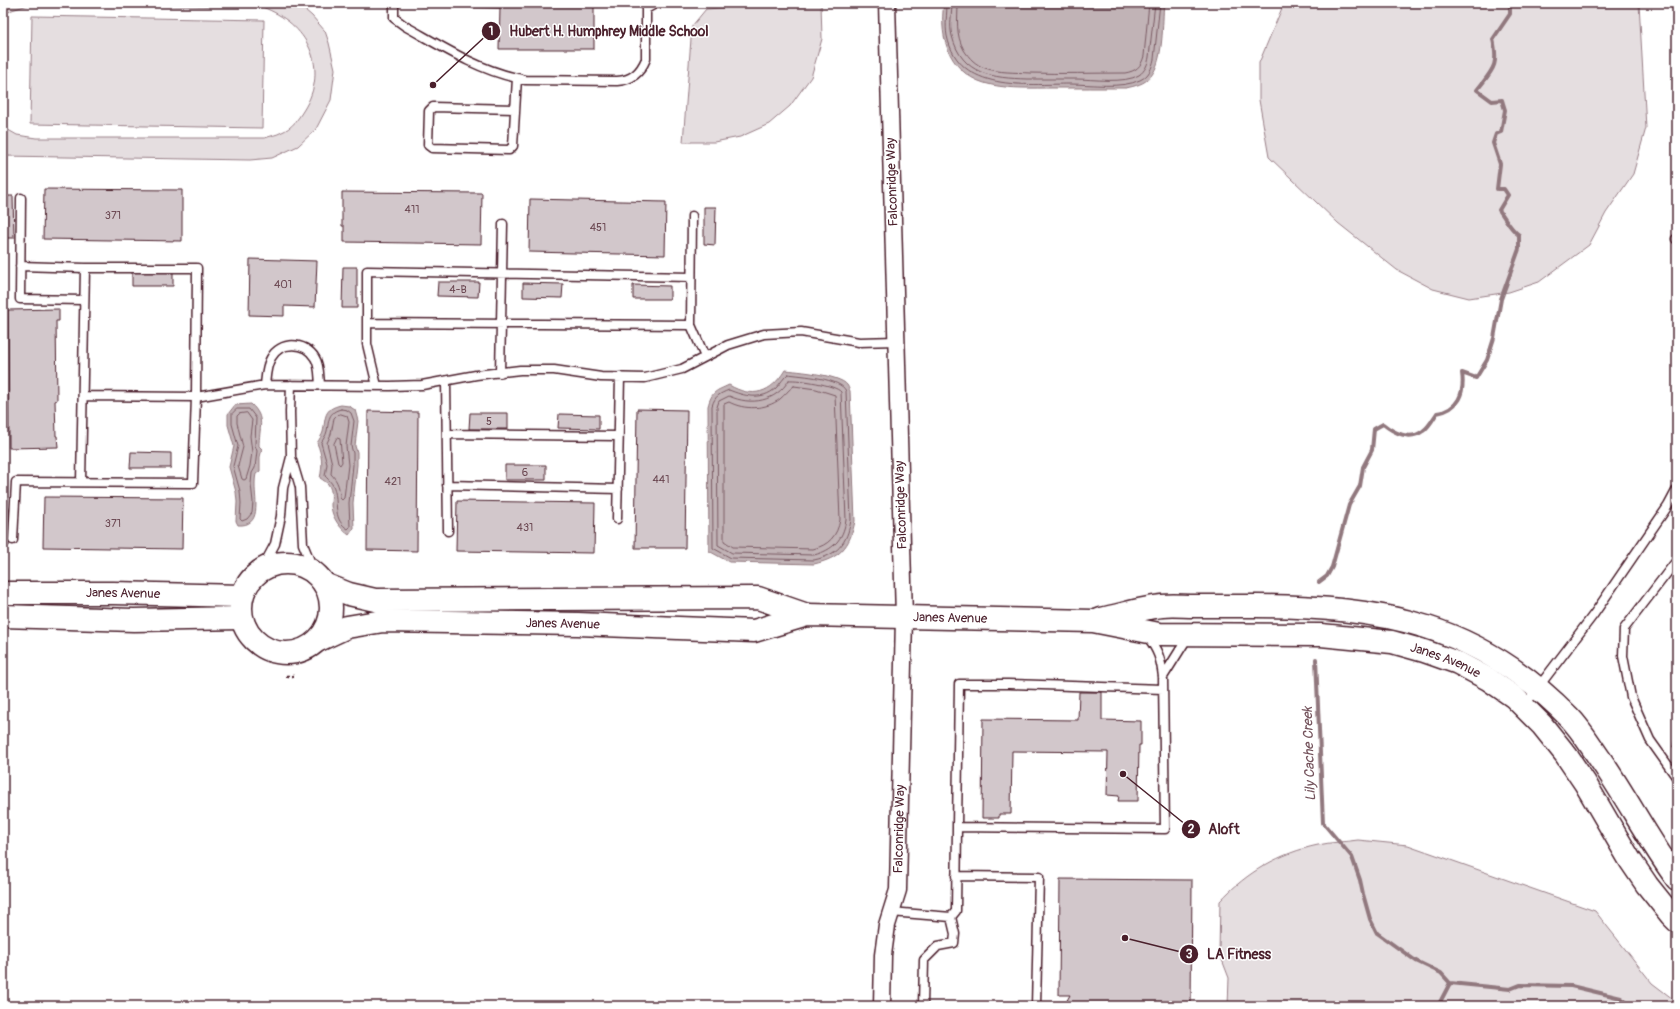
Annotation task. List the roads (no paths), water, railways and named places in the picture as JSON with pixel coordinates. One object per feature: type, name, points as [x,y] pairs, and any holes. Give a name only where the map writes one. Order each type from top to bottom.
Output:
[{"type":"street","name":"Falconridge Way","points":[[882,1006],[883,956],[887,925],[898,890],[904,617],[887,3]]},
{"type":"street","name":"Janes Avenue","points":[[807,615],[754,631],[578,624],[383,621],[347,627],[319,640],[306,650],[290,654],[273,652],[259,645],[247,633],[241,618],[242,596],[249,582],[261,570],[274,564],[288,563],[302,566],[349,594],[375,600],[758,598],[807,615],[1093,621],[1159,634],[1321,635],[1392,642],[1458,663],[1488,679],[1514,697],[1542,725],[1566,755],[1585,783],[1647,886],[1677,921]]},
{"type":"street","name":"Janes Avenue","points":[[319,640],[328,628],[331,613],[330,598],[320,578]]},
{"type":"street","name":"Janes Avenue","points":[[3,593],[113,593],[242,596]]},
{"type":"street","name":"Janes Avenue","points":[[1093,621],[1162,606],[1294,607],[1339,609],[1408,620],[1470,643],[1506,664],[1537,688],[1570,718],[1615,782],[1661,857],[1677,879]]},
{"type":"street","name":"Janes Avenue","points":[[3,616],[134,620],[241,618]]},
{"type":"lane","points":[[394,3],[394,18],[404,26],[478,66],[499,74],[526,80],[617,81],[632,77],[643,67],[646,59],[646,6],[657,3]]},
{"type":"lane","points":[[515,109],[433,107],[429,111],[428,145],[432,148],[509,150],[513,146],[517,78]]},
{"type":"lane","points":[[21,198],[20,299],[84,300]]},
{"type":"lane","points":[[692,216],[691,325],[705,357]]},
{"type":"lane","points":[[500,372],[502,224]]},
{"type":"lane","points":[[13,540],[16,482],[193,483],[196,397],[197,268],[85,268],[20,266]]},
{"type":"lane","points":[[81,482],[85,268]]},
{"type":"lane","points":[[377,386],[367,344],[368,271],[691,278]]},
{"type":"lane","points":[[367,323],[691,325]]},
{"type":"lane","points":[[83,396],[196,397],[265,386],[422,385],[446,380],[520,370],[554,370],[601,377],[645,378],[682,369],[728,345],[764,334],[801,332],[859,342],[896,341]]},
{"type":"lane","points":[[265,386],[267,367],[270,358],[283,346],[292,345],[301,346],[309,350],[315,357],[318,365],[320,385]]},
{"type":"lane","points":[[617,519],[620,377]]},
{"type":"lane","points":[[446,380],[448,531]]},
{"type":"lane","points":[[292,385],[290,412],[291,457],[300,487],[303,544],[320,578]]},
{"type":"lane","points":[[447,434],[618,436]]},
{"type":"lane","points":[[261,570],[275,544],[281,516],[283,488],[291,457]]},
{"type":"lane","points":[[447,485],[618,489]]},
{"type":"lane","points":[[1523,707],[1594,614],[1668,506],[1677,490]]},
{"type":"lane","points":[[1668,506],[1677,504]]},
{"type":"lane","points":[[1677,560],[1624,629],[1623,656],[1631,697],[1650,740],[1677,778]]},
{"type":"lane","points":[[957,827],[1165,829],[1162,664],[1157,649],[1143,631]]},
{"type":"lane","points":[[1163,677],[1190,634]]},
{"type":"lane","points":[[951,917],[956,911],[959,684],[1008,684],[1163,689]]},
{"type":"lane","points":[[956,876],[1039,877],[1036,1006]]},
{"type":"lane","points":[[891,912],[951,917]]},
{"type":"lane","points":[[923,1006],[924,960],[938,946],[954,943],[955,934],[951,917]]},
{"type":"water","points":[[944,3],[1164,3],[1162,41],[1158,61],[1149,79],[1140,84],[1126,88],[1022,88],[992,85],[978,81],[966,74],[950,55],[943,30]]},
{"type":"water","points":[[785,370],[827,376],[843,382],[847,385],[850,391],[855,521],[853,530],[847,544],[837,555],[814,564],[729,562],[709,551],[708,406],[711,397],[715,392],[729,385],[746,392],[761,391],[774,384]]},
{"type":"water","points":[[251,404],[259,414],[261,424],[259,446],[262,449],[260,457],[260,471],[255,477],[256,512],[251,522],[238,525],[236,521],[236,492],[229,467],[234,446],[228,425],[228,414],[235,405]]},
{"type":"water","points":[[341,405],[349,406],[355,410],[358,421],[355,446],[357,452],[357,465],[353,503],[354,528],[349,535],[335,519],[331,506],[331,489],[328,484],[320,478],[322,460],[317,443],[323,432],[326,414],[331,409]]},
{"type":"waterway","points":[[1319,582],[1327,576],[1332,567],[1349,505],[1360,486],[1363,467],[1372,450],[1374,429],[1383,424],[1397,433],[1408,436],[1418,434],[1423,431],[1437,413],[1444,411],[1455,404],[1461,394],[1463,380],[1462,373],[1476,378],[1487,360],[1494,338],[1501,299],[1519,249],[1519,235],[1511,227],[1499,210],[1508,195],[1504,189],[1497,189],[1500,164],[1493,143],[1496,134],[1501,132],[1505,110],[1502,100],[1492,101],[1477,90],[1491,72],[1495,62],[1495,48],[1493,39],[1510,14],[1510,3]]},
{"type":"waterway","points":[[1316,659],[1323,823],[1352,857],[1360,880],[1370,919],[1377,933],[1416,961],[1441,973],[1450,983],[1510,989],[1520,985],[1571,986],[1621,998],[1631,1006]]},
{"type":"waterway","name":"Lily Cache Creek","points":[[1438,1006],[1450,983]]},
{"type":"place","name":"Hubert H. Humphrey Middle School","points":[[433,85]]},
{"type":"place","name":"Aloft","points":[[1123,774]]},
{"type":"place","name":"LA Fitness","points":[[1125,938]]}]
